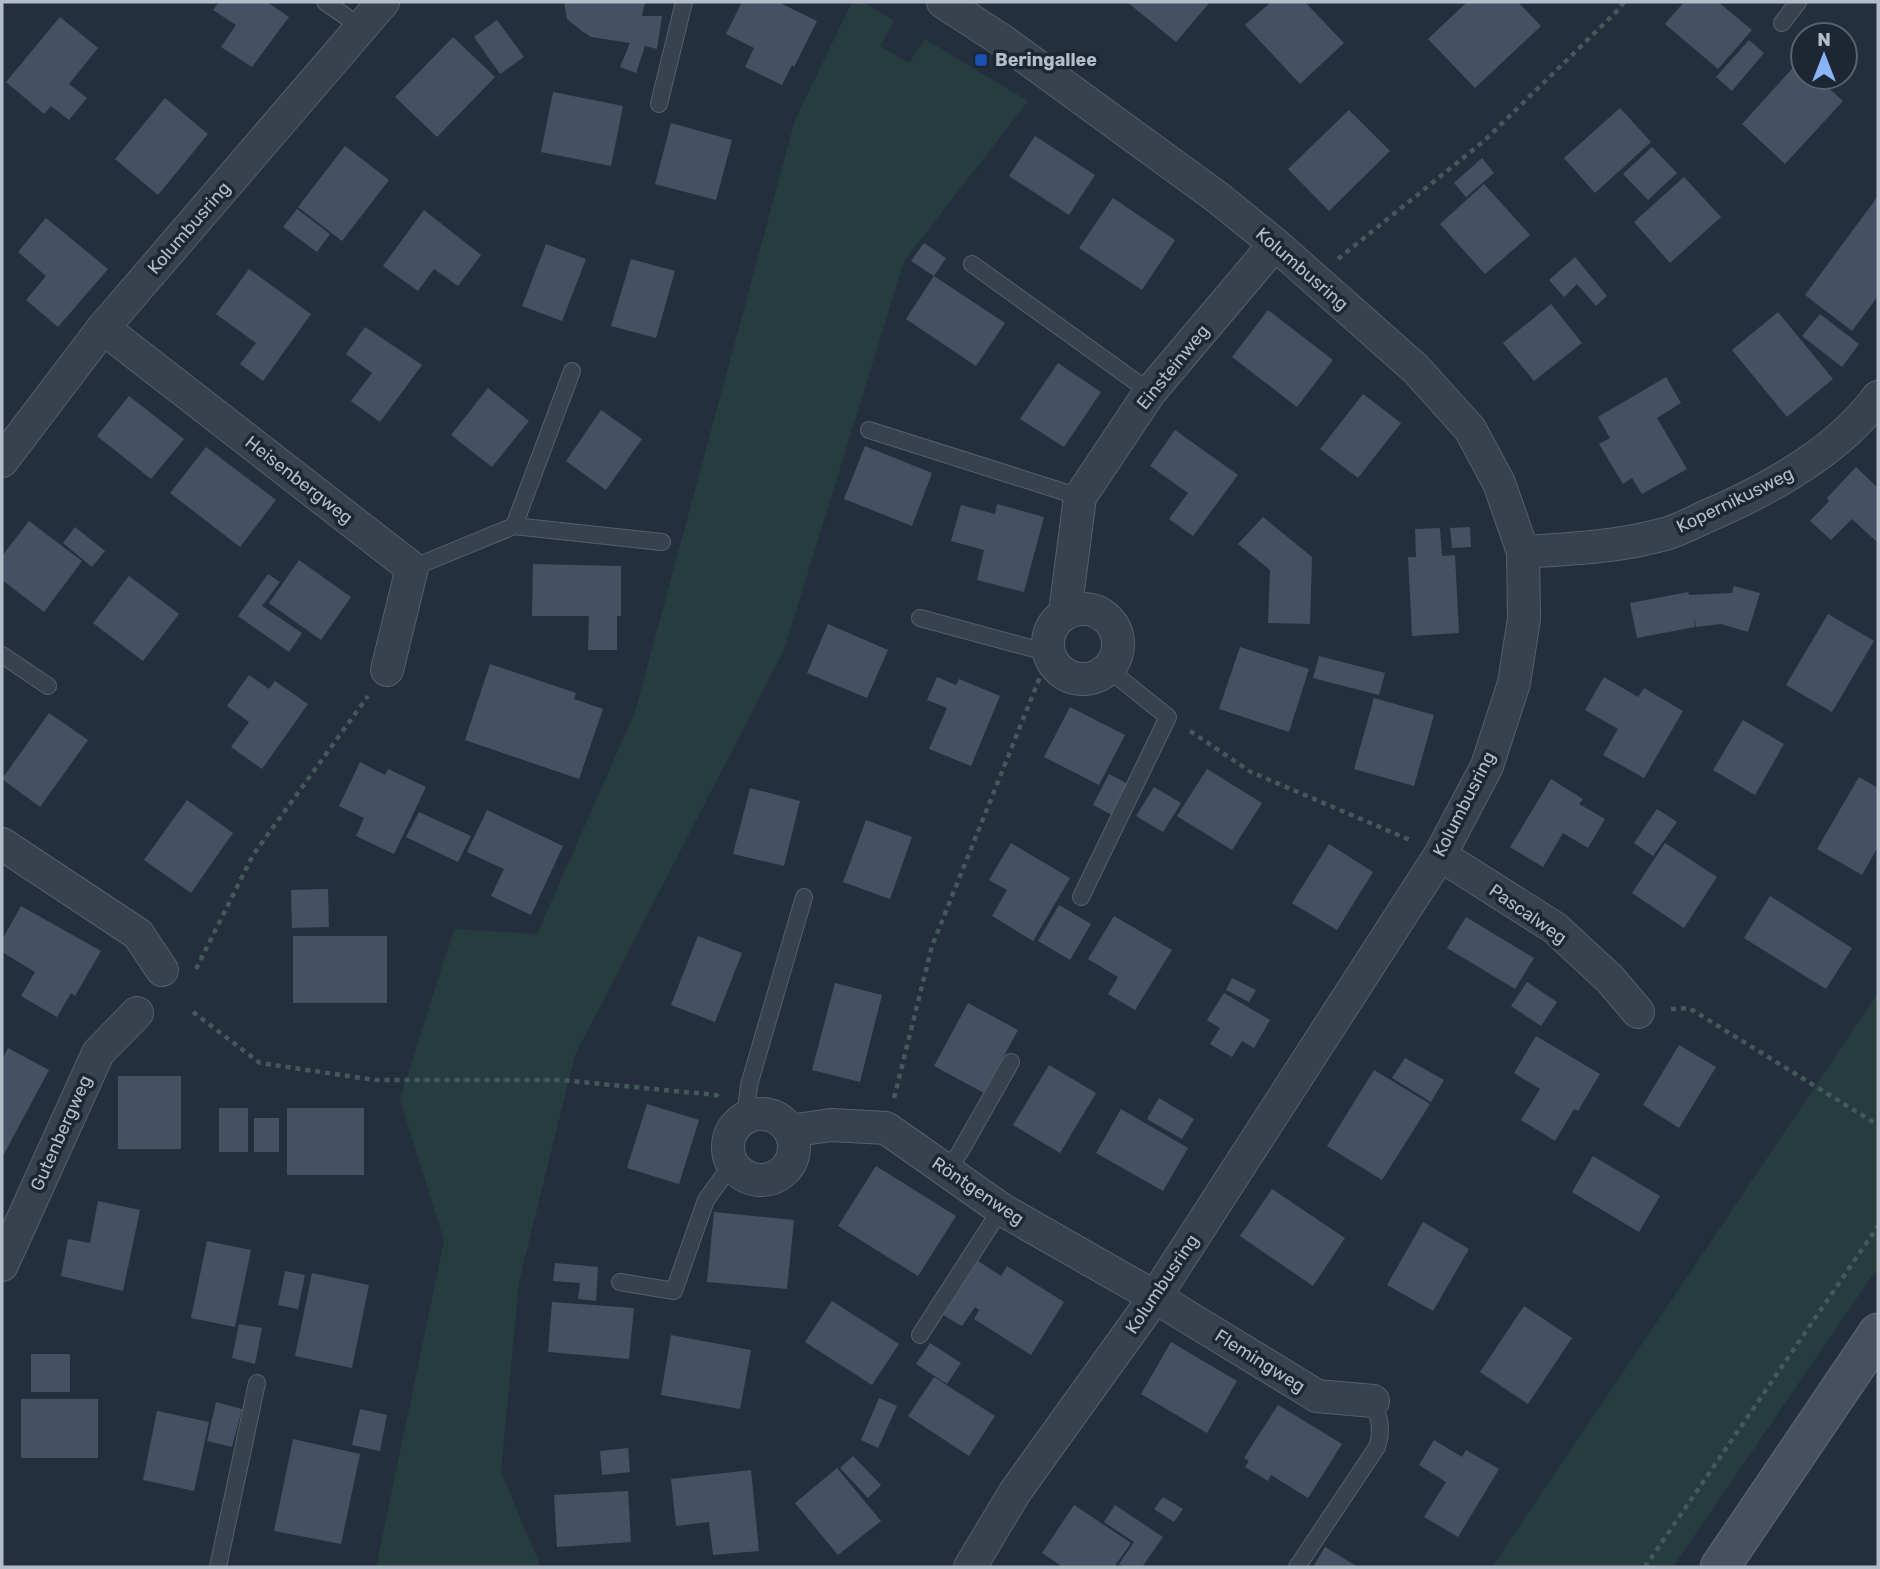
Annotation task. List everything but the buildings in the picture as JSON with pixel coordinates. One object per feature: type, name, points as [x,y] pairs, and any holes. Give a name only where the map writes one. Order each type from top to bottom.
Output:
[{"type":"main road","points":[[1720,1567],[1878,1333]]},
{"type":"street","name":"Kolumbusring","points":[[2,461],[103,328],[383,2]]},
{"type":"street","name":"Kolumbusring","points":[[943,2],[1003,41],[1217,197],[1275,244],[1416,369],[1470,429],[1499,483],[1523,552],[1524,619],[1514,683],[1487,766],[1440,855],[1155,1297],[1014,1492],[970,1567]]},
{"type":"street","name":"Einsteinweg","points":[[1049,653],[1050,631],[1065,613],[1080,497],[1150,392],[1275,244]]},
{"type":"street","name":"Heisenbergweg","points":[[103,328],[412,568]]},
{"type":"street","name":"Kopernikusweg","points":[[1523,552],[1598,548],[1668,533],[1719,511],[1797,470],[1864,417],[1878,397]]},
{"type":"street","points":[[387,670],[412,568]]},
{"type":"street","points":[[1049,653],[1054,664],[1063,673],[1074,678],[1098,676],[1108,669],[1115,659],[1118,637],[1107,617],[1098,611],[1086,609],[1065,613]]},
{"type":"street","points":[[2,844],[138,934],[162,970]]},
{"type":"street","name":"Pascalweg","points":[[1440,855],[1555,928],[1610,979],[1638,1012]]},
{"type":"street","name":"Gutenbergweg","points":[[2,1265],[98,1054],[137,1013]]},
{"type":"street","points":[[765,1114],[784,1123],[790,1131],[794,1142],[793,1153],[782,1172],[761,1180],[750,1178],[732,1164],[727,1143],[736,1124],[745,1118],[765,1114]]},
{"type":"street","points":[[790,1131],[831,1125],[886,1128]]},
{"type":"street","name":"Röntgenweg","points":[[886,1128],[1001,1209],[1155,1297]]},
{"type":"street","name":"Flemingweg","points":[[1155,1297],[1317,1396],[1373,1401]]},
{"type":"lane","points":[[325,2],[361,27]]},
{"type":"lane","points":[[660,104],[684,2]]},
{"type":"lane","points":[[1782,23],[1798,2]]},
{"type":"lane","points":[[972,264],[1150,392]]},
{"type":"lane","points":[[514,526],[572,372]]},
{"type":"lane","points":[[869,430],[1080,497]]},
{"type":"lane","points":[[412,568],[514,526],[662,541]]},
{"type":"lane","points":[[919,618],[1049,653]]},
{"type":"lane","points":[[2,655],[48,686]]},
{"type":"lane","points":[[1082,897],[1168,718],[1108,669]]},
{"type":"lane","points":[[745,1118],[749,1085],[804,897]]},
{"type":"lane","points":[[946,1171],[960,1152],[1011,1062]]},
{"type":"lane","points":[[620,1282],[674,1291],[706,1200],[732,1164]]},
{"type":"lane","points":[[920,1335],[1001,1209]]},
{"type":"lane","points":[[218,1567],[257,1383]]},
{"type":"lane","points":[[1297,1567],[1377,1447],[1381,1421],[1373,1401]]},
{"type":"path","points":[[1313,279],[1484,141],[1624,2]]},
{"type":"path","points":[[886,1128],[933,946],[1049,653]]},
{"type":"path","points":[[195,971],[253,855],[387,670]]},
{"type":"path","points":[[1168,718],[1251,772],[1440,855]]},
{"type":"path","points":[[1638,1012],[1689,1007],[1878,1125]]},
{"type":"path","points":[[193,1012],[260,1063],[374,1080],[561,1080],[716,1095],[745,1118]]},
{"type":"path","points":[[1645,1567],[1878,1226]]},
{"type":"green space","points":[[852,2],[863,2],[894,21],[880,46],[909,63],[925,39],[1028,101],[904,261],[784,650],[575,1055],[519,1282],[501,1472],[541,1567],[376,1567],[444,1241],[400,1099],[454,929],[537,934],[635,712],[795,120]]},
{"type":"green space","points":[[1878,993],[1878,1267],[1673,1567],[1492,1567]]},
{"type":"place","name":"Beringallee","points":[[981,60]]}]
